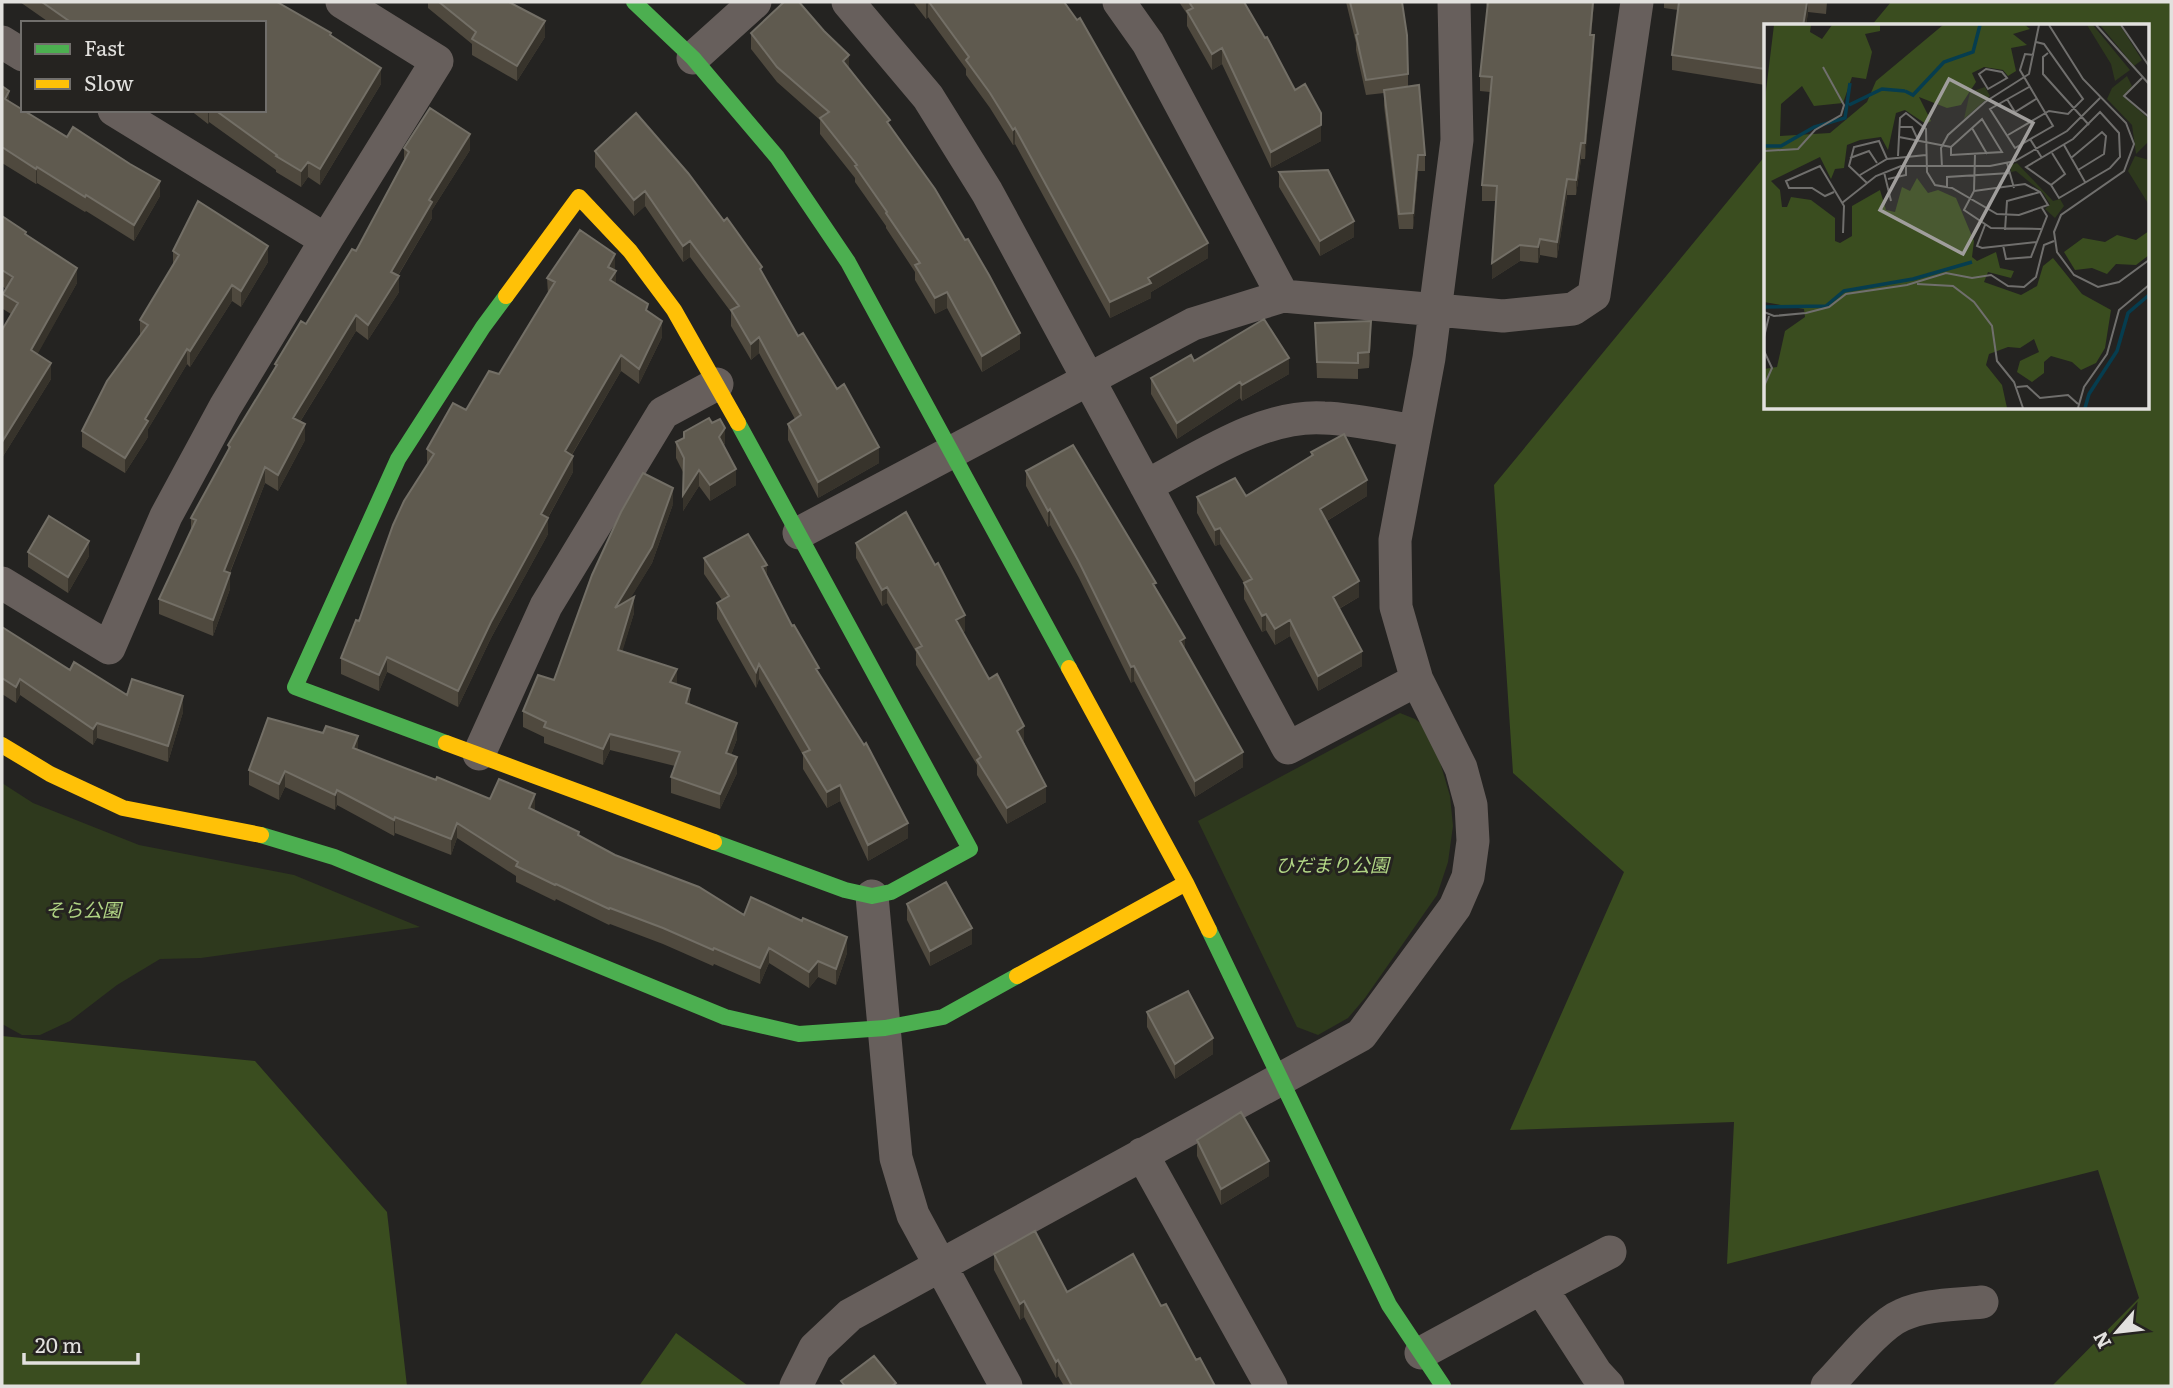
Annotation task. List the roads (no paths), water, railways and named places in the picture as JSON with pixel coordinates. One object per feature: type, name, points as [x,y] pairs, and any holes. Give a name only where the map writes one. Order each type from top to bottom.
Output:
[{"type":"street","points":[[2,583],[109,648],[166,516],[225,407],[437,61],[342,2]]},
{"type":"street","points":[[634,2],[693,58],[777,157],[848,262],[1186,883],[1389,1305],[1443,1386]]},
{"type":"street","points":[[693,58],[755,2]]},
{"type":"street","points":[[848,2],[928,97],[987,192],[1288,748],[1417,680]]},
{"type":"street","points":[[1119,2],[1148,43],[1283,296]]},
{"type":"street","points":[[796,1386],[815,1348],[850,1315],[1361,1035],[1455,907],[1468,877],[1473,841],[1471,804],[1461,768],[1417,680],[1396,607],[1395,540],[1429,358],[1457,140],[1454,2]]},
{"type":"street","points":[[799,533],[1193,324],[1283,296],[1503,316],[1573,309],[1594,295],[1637,2]]},
{"type":"street","points":[[2,42],[21,54]]},
{"type":"street","points":[[117,112],[326,240]]},
{"type":"street","points":[[579,197],[630,251],[674,310],[717,384],[970,849],[891,892],[872,896],[845,890],[295,687],[398,459],[483,327],[579,197]]},
{"type":"street","points":[[479,754],[546,606],[663,413],[717,384]]},
{"type":"street","points":[[1146,486],[1258,428],[1290,420],[1323,418],[1414,431]]},
{"type":"street","points":[[2,745],[50,774],[123,808],[274,838],[334,857],[726,1017],[799,1034],[885,1028],[943,1017],[1186,883]]},
{"type":"street","points":[[872,896],[896,1158],[913,1215],[940,1264],[994,1382]]},
{"type":"street","points":[[1142,1154],[1271,1386]]},
{"type":"street","points":[[1421,1353],[1610,1252]]},
{"type":"street","points":[[1541,1288],[1596,1373],[1608,1386]]},
{"type":"street","points":[[1827,1386],[1883,1328],[1899,1316],[1919,1309],[1982,1301]]},
{"type":"park label","name":"ひだまり公園","points":[[1332,865]]},
{"type":"park label","name":"そら公園","points":[[83,910]]}]
